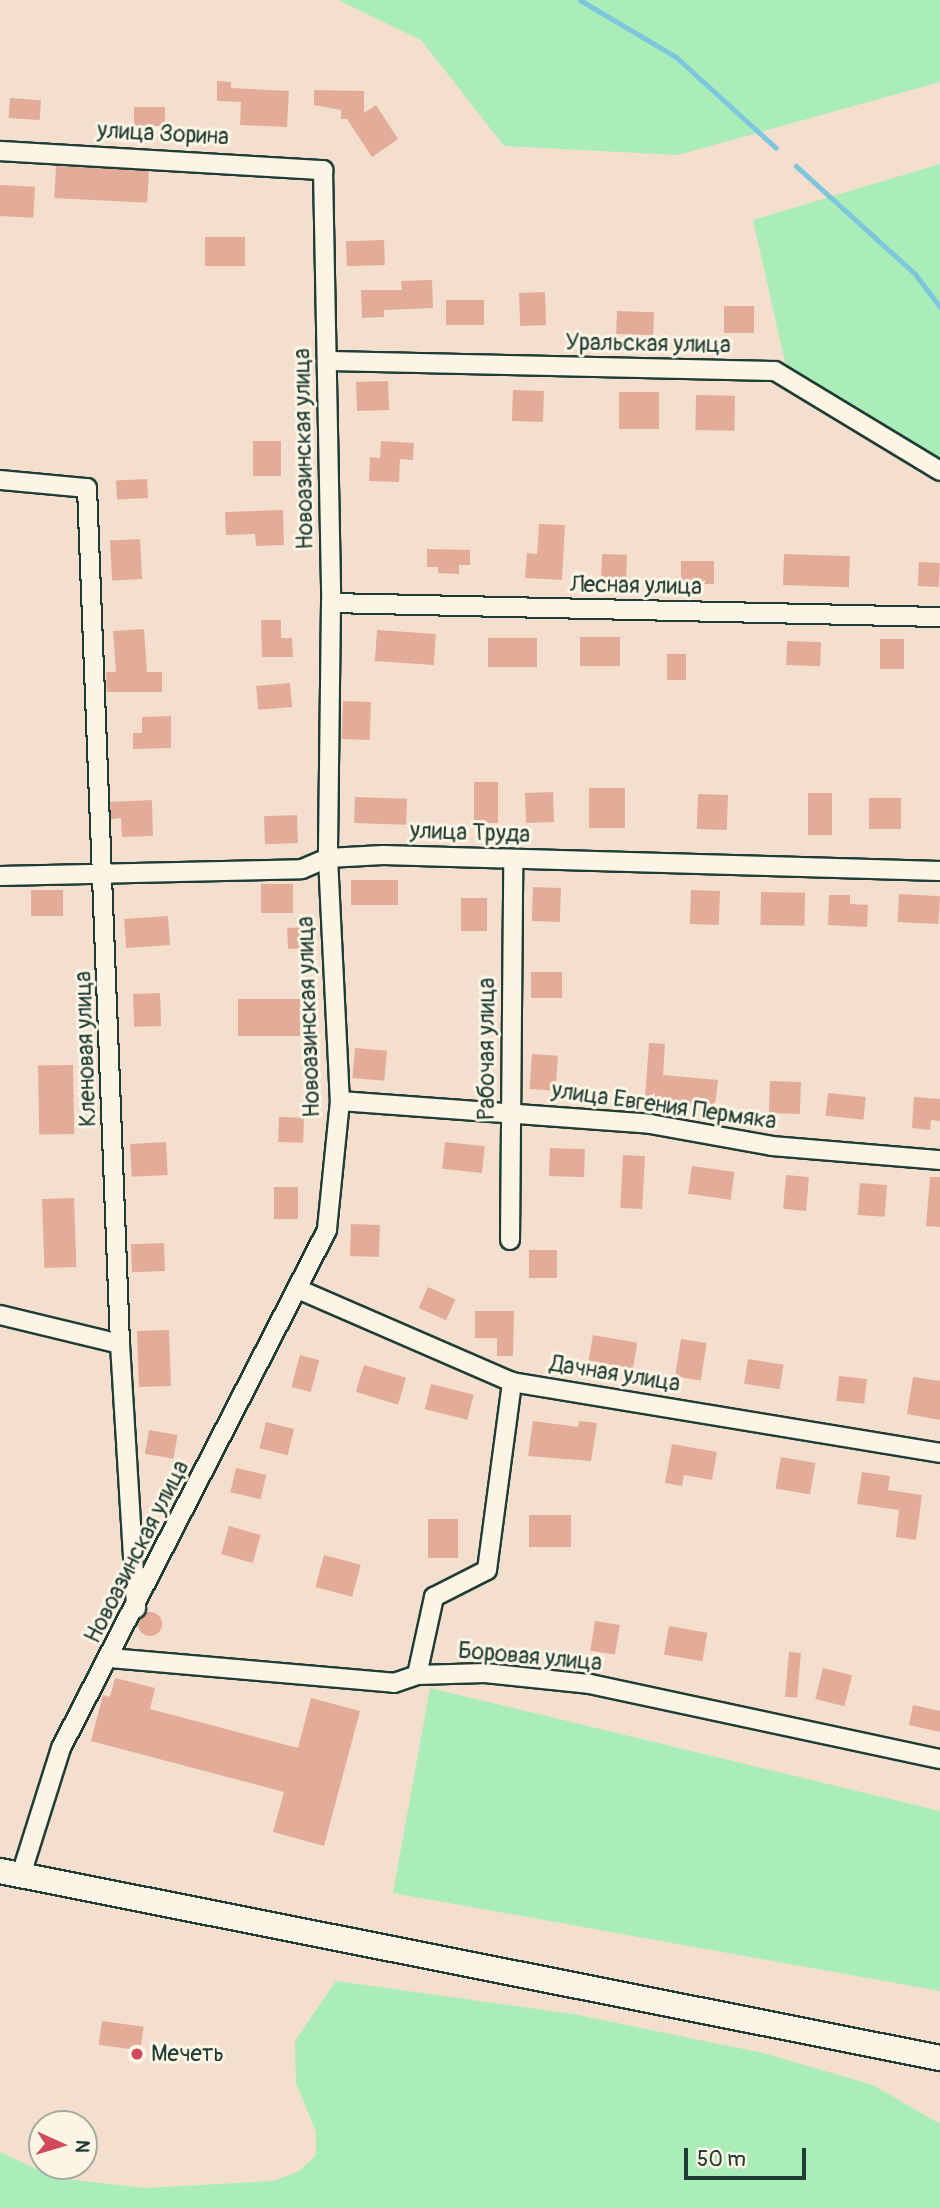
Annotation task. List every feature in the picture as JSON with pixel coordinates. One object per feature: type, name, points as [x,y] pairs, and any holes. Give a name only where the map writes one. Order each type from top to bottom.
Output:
[{"type":"street","name":"улица Зорина","points":[[0,151],[323,170]]},
{"type":"street","name":"Новоазинская улица","points":[[10,1873],[61,1748],[136,1609],[327,1230],[340,1101],[328,858],[331,603],[323,170]]},
{"type":"street","name":"Уральская улица","points":[[328,361],[775,371],[940,471]]},
{"type":"street","name":"Кленовая улица","points":[[0,480],[87,488],[105,875],[120,1344],[136,1609]]},
{"type":"street","name":"Лесная улица","points":[[331,603],[940,617]]},
{"type":"street","name":"улица Труда","points":[[0,876],[302,869],[328,858],[513,859],[940,871]]},
{"type":"street","name":"Рабочая улица","points":[[510,1240],[513,859]]},
{"type":"street","name":"улица Евгения Пермяка","points":[[340,1101],[511,1111],[650,1124],[772,1146],[940,1160]]},
{"type":"street","name":"Дачная улица","points":[[298,1289],[512,1382],[940,1453]]},
{"type":"street","points":[[0,1315],[120,1344]]},
{"type":"street","points":[[417,1675],[434,1597],[487,1570],[512,1382]]},
{"type":"street","name":"Боровая улица","points":[[110,1658],[394,1684],[417,1675],[485,1673],[590,1684],[940,1759]]},
{"type":"street","points":[[10,1873],[940,2058]]},
{"type":"green space","points":[[338,0],[940,0],[940,82],[678,155],[504,146],[421,40]]},
{"type":"green space","points":[[940,164],[940,461],[787,371],[753,220]]},
{"type":"green space","points":[[430,1688],[940,1811],[940,1991],[393,1893]]},
{"type":"green space","points":[[336,1981],[573,2014],[763,2053],[873,2085],[940,2124],[940,2208],[0,2208],[0,2152],[28,2165],[28,2180],[74,2180],[145,2188],[274,2181],[299,2171],[316,2155],[316,2132],[296,2083],[295,2041]]},
{"type":"building","points":[[217,81],[231,82],[231,88],[289,91],[287,127],[240,125],[241,102],[217,101]]},
{"type":"building","points":[[314,90],[364,91],[364,113],[376,105],[398,139],[372,157],[347,119],[341,119],[341,110],[314,105]]},
{"type":"building","points":[[10,98],[41,100],[40,120],[9,118]]},
{"type":"building","points":[[134,107],[165,107],[165,126],[134,126]]},
{"type":"building","points":[[56,166],[149,171],[147,203],[54,198]]},
{"type":"building","points":[[0,185],[35,187],[33,218],[0,216]]},
{"type":"building","points":[[205,237],[245,237],[245,266],[205,266]]},
{"type":"building","points":[[384,240],[385,265],[347,266],[346,241]]},
{"type":"building","points":[[432,280],[433,308],[384,310],[384,317],[362,318],[361,290],[402,290],[401,281]]},
{"type":"building","points":[[545,292],[546,325],[520,326],[519,293]]},
{"type":"building","points":[[446,300],[484,300],[484,325],[446,325]]},
{"type":"building","points":[[724,306],[754,306],[754,333],[724,333]]},
{"type":"building","points":[[617,311],[654,312],[653,335],[616,334]]},
{"type":"building","points":[[388,381],[389,410],[357,411],[356,382]]},
{"type":"building","points":[[513,390],[544,391],[543,422],[512,421]]},
{"type":"building","points":[[619,392],[659,392],[659,429],[619,429]]},
{"type":"building","points":[[696,395],[735,396],[734,431],[695,430]]},
{"type":"building","points":[[253,441],[281,441],[281,476],[253,476]]},
{"type":"building","points":[[381,441],[414,443],[413,460],[400,459],[399,482],[369,481],[370,457],[380,458]]},
{"type":"building","points":[[147,479],[148,498],[117,500],[116,481]]},
{"type":"building","points":[[283,510],[284,545],[256,546],[255,534],[226,535],[225,512]]},
{"type":"building","points":[[539,524],[565,525],[562,580],[525,578],[527,553],[537,554]]},
{"type":"building","points":[[140,539],[142,579],[112,581],[110,541]]},
{"type":"building","points":[[427,549],[470,550],[470,565],[459,565],[459,574],[438,573],[438,567],[427,567]]},
{"type":"building","points":[[602,554],[627,555],[626,580],[601,579]]},
{"type":"building","points":[[784,554],[850,556],[849,587],[783,585]]},
{"type":"building","points":[[681,561],[714,561],[714,584],[681,584]]},
{"type":"building","points":[[919,562],[940,563],[939,587],[918,586]]},
{"type":"building","points":[[261,620],[281,620],[281,638],[292,638],[293,657],[262,657]]},
{"type":"building","points":[[144,629],[147,672],[162,672],[162,692],[107,692],[106,672],[116,672],[113,631]]},
{"type":"building","points":[[377,630],[436,634],[434,665],[375,661]]},
{"type":"building","points":[[580,637],[620,637],[620,666],[580,666]]},
{"type":"building","points":[[488,638],[537,638],[537,667],[488,667]]},
{"type":"building","points":[[880,639],[904,639],[904,669],[880,669]]},
{"type":"building","points":[[787,641],[821,642],[820,666],[786,665]]},
{"type":"building","points":[[667,654],[686,654],[686,680],[667,680]]},
{"type":"building","points":[[290,683],[292,707],[258,710],[256,686]]},
{"type":"building","points":[[343,701],[371,702],[370,740],[342,739]]},
{"type":"building","points":[[171,716],[171,748],[133,749],[133,733],[142,733],[142,717]]},
{"type":"building","points":[[474,782],[498,782],[498,823],[474,823]]},
{"type":"building","points":[[589,788],[625,788],[625,828],[589,828]]},
{"type":"building","points":[[553,792],[554,822],[526,823],[525,793]]},
{"type":"building","points":[[808,793],[832,793],[832,835],[808,835]]},
{"type":"building","points":[[698,794],[728,795],[727,830],[697,829]]},
{"type":"building","points":[[355,797],[407,799],[406,825],[354,823]]},
{"type":"building","points":[[869,798],[901,798],[901,829],[869,829]]},
{"type":"building","points":[[152,800],[153,836],[122,837],[121,818],[111,819],[110,802]]},
{"type":"building","points":[[297,815],[298,843],[265,844],[264,816]]},
{"type":"building","points":[[351,880],[398,880],[398,905],[351,905]]},
{"type":"building","points":[[261,884],[293,884],[293,913],[261,913]]},
{"type":"building","points":[[533,887],[561,888],[560,922],[532,921]]},
{"type":"building","points":[[31,890],[63,890],[63,916],[31,916]]},
{"type":"building","points":[[691,890],[720,891],[719,925],[690,924]]},
{"type":"building","points":[[761,892],[805,893],[804,926],[760,925]]},
{"type":"building","points":[[899,894],[940,896],[938,924],[898,922]]},
{"type":"building","points":[[829,895],[850,895],[850,904],[868,905],[867,927],[828,925]]},
{"type":"building","points":[[461,898],[487,898],[487,931],[461,931]]},
{"type":"building","points":[[168,916],[170,945],[126,948],[124,919]]},
{"type":"building","points":[[305,927],[306,948],[288,949],[287,928]]},
{"type":"building","points":[[531,972],[562,972],[562,998],[531,998]]},
{"type":"building","points":[[160,993],[161,1026],[134,1027],[133,994]]},
{"type":"building","points":[[238,999],[300,999],[300,1036],[238,1036]]},
{"type":"building","points":[[649,1043],[665,1044],[663,1075],[718,1080],[715,1108],[645,1098]]},
{"type":"building","points":[[355,1048],[387,1051],[384,1081],[352,1078]]},
{"type":"building","points":[[532,1054],[558,1056],[555,1091],[530,1089]]},
{"type":"building","points":[[73,1065],[74,1134],[39,1135],[38,1066]]},
{"type":"building","points":[[770,1081],[801,1082],[800,1114],[769,1113]]},
{"type":"building","points":[[828,1093],[866,1097],[863,1120],[826,1116]]},
{"type":"building","points":[[914,1097],[940,1099],[940,1121],[931,1120],[930,1130],[912,1128]]},
{"type":"building","points":[[279,1117],[304,1118],[303,1143],[278,1142]]},
{"type":"building","points":[[166,1142],[168,1175],[132,1177],[130,1144]]},
{"type":"building","points":[[445,1142],[485,1146],[482,1173],[442,1169]]},
{"type":"building","points":[[550,1148],[585,1149],[584,1177],[549,1176]]},
{"type":"building","points":[[623,1155],[645,1156],[642,1209],[620,1208]]},
{"type":"building","points":[[692,1166],[735,1172],[731,1200],[688,1194]]},
{"type":"building","points":[[786,1175],[809,1177],[806,1211],[783,1209]]},
{"type":"building","points":[[930,1177],[940,1177],[940,1227],[926,1226]]},
{"type":"building","points":[[860,1183],[887,1185],[885,1217],[858,1215]]},
{"type":"building","points":[[274,1187],[298,1187],[298,1219],[274,1219]]},
{"type":"building","points":[[74,1198],[76,1267],[44,1268],[42,1199]]},
{"type":"building","points":[[351,1224],[380,1225],[379,1257],[350,1256]]},
{"type":"building","points":[[164,1243],[165,1271],[132,1272],[131,1244]]},
{"type":"building","points":[[529,1250],[557,1250],[557,1278],[529,1278]]},
{"type":"building","points":[[428,1287],[455,1299],[446,1320],[419,1308]]},
{"type":"building","points":[[475,1311],[514,1311],[513,1356],[497,1356],[497,1338],[475,1338]]},
{"type":"building","points":[[169,1330],[171,1386],[139,1387],[137,1331]]},
{"type":"building","points":[[593,1335],[637,1343],[633,1368],[588,1361]]},
{"type":"building","points":[[681,1339],[707,1343],[701,1381],[675,1377]]},
{"type":"building","points":[[300,1355],[319,1360],[311,1392],[291,1387]]},
{"type":"building","points":[[748,1359],[784,1365],[780,1389],[744,1384]]},
{"type":"building","points":[[364,1365],[406,1378],[398,1405],[356,1392]]},
{"type":"building","points":[[839,1376],[867,1379],[864,1404],[836,1401]]},
{"type":"building","points":[[913,1377],[940,1381],[940,1420],[907,1414]]},
{"type":"building","points":[[431,1384],[474,1395],[467,1420],[425,1409]]},
{"type":"building","points":[[533,1421],[578,1427],[579,1421],[597,1423],[591,1461],[528,1456]]},
{"type":"building","points":[[266,1422],[294,1429],[288,1455],[259,1448]]},
{"type":"building","points":[[149,1430],[178,1435],[173,1459],[145,1454]]},
{"type":"building","points":[[672,1444],[717,1452],[712,1480],[684,1475],[682,1486],[665,1483]]},
{"type":"building","points":[[781,1457],[815,1463],[810,1495],[775,1489]]},
{"type":"building","points":[[236,1468],[266,1475],[261,1499],[230,1492]]},
{"type":"building","points":[[862,1472],[890,1476],[888,1490],[922,1495],[916,1540],[896,1537],[899,1510],[857,1504]]},
{"type":"building","points":[[529,1515],[571,1515],[571,1547],[529,1547]]},
{"type":"building","points":[[428,1519],[458,1519],[458,1558],[428,1558]]},
{"type":"building","points":[[229,1526],[261,1535],[253,1563],[221,1554]]},
{"type":"building","points":[[324,1555],[361,1565],[352,1597],[315,1587]]},
{"type":"building","points":[[150,1612],[161,1619],[162,1624],[155,1635],[150,1636],[139,1629],[138,1624],[145,1613]]},
{"type":"building","points":[[595,1621],[620,1625],[615,1655],[590,1651]]},
{"type":"building","points":[[669,1626],[707,1633],[702,1661],[664,1655]]},
{"type":"building","points":[[789,1652],[801,1653],[797,1698],[785,1697]]},
{"type":"building","points":[[823,1668],[852,1675],[844,1706],[815,1699]]},
{"type":"building","points":[[115,1678],[155,1688],[150,1709],[298,1748],[311,1698],[360,1711],[324,1846],[273,1832],[284,1792],[91,1741],[103,1695],[110,1697]]},
{"type":"building","points":[[913,1705],[940,1711],[940,1732],[909,1725]]},
{"type":"building","points":[[102,2021],[144,2027],[140,2051],[99,2045]]},
{"type":"waterway","points":[[580,0],[676,57],[776,148]]},
{"type":"waterway","points":[[796,166],[915,274],[940,307]]},
{"type":"place","name":"Мечеть","points":[[137,2054]]}]
